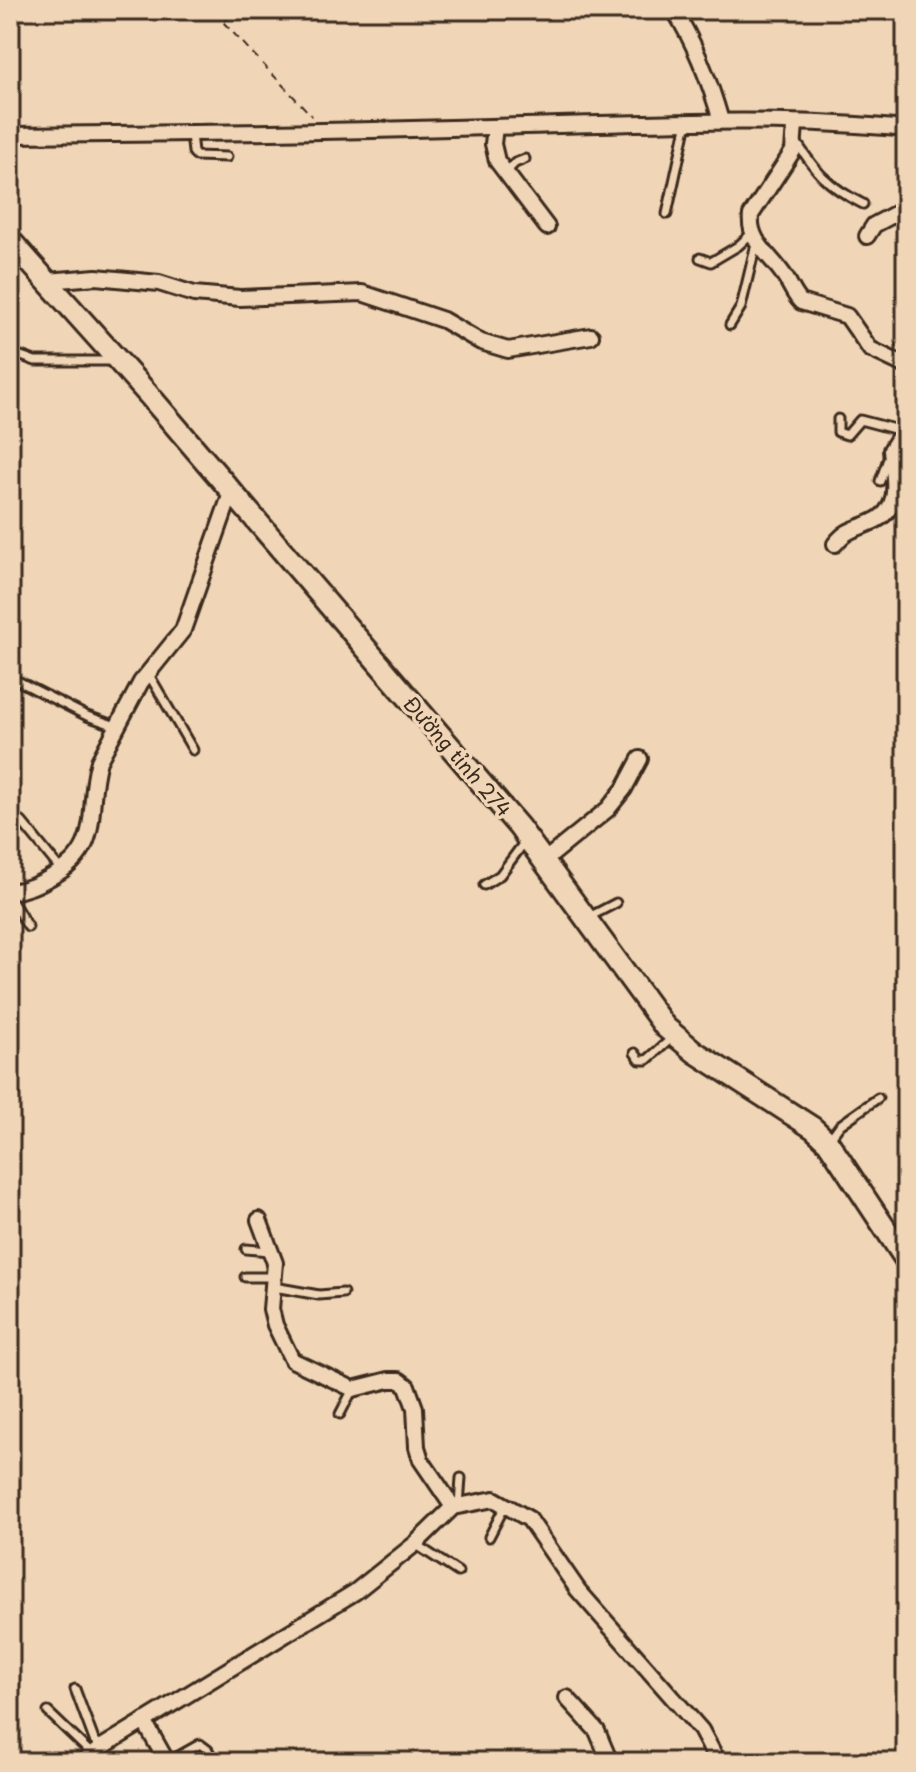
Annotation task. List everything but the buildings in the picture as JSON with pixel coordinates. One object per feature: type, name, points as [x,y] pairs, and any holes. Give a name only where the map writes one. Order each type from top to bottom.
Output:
[{"type":"main road","name":"Đường tỉnh 274","points":[[10,240],[118,361],[528,839],[665,1027],[695,1052],[813,1128],[828,1142],[906,1260]]},
{"type":"street","points":[[674,10],[697,53],[721,121]]},
{"type":"street","points":[[10,135],[191,134],[721,121],[794,131],[906,129]]},
{"type":"street","points":[[495,127],[493,144],[497,161],[547,227]]},
{"type":"street","points":[[794,131],[793,151],[755,206],[750,224],[754,237],[783,273],[801,302],[847,316],[870,349],[906,366]]},
{"type":"street","points":[[867,236],[874,225],[906,208]]},
{"type":"street","points":[[47,281],[96,277],[159,283],[194,294],[240,298],[362,293],[443,320],[481,342],[508,350],[591,336]]},
{"type":"street","points":[[835,544],[854,527],[872,523],[886,514],[896,482],[891,455],[904,429]]},
{"type":"street","points":[[10,895],[32,888],[62,872],[84,849],[90,833],[96,773],[116,726],[148,673],[183,630],[231,493]]},
{"type":"street","points":[[544,861],[608,809],[624,789],[640,759]]},
{"type":"street","points":[[259,1220],[271,1251],[274,1282],[271,1309],[292,1360],[353,1389],[389,1380],[399,1380],[407,1386],[415,1408],[417,1447],[421,1460],[456,1506]]},
{"type":"street","points":[[93,1755],[355,1592],[456,1506],[494,1499],[529,1519],[578,1590],[701,1730],[718,1762]]},
{"type":"street","points":[[567,1698],[597,1731],[610,1762]]},
{"type":"street","points":[[144,1721],[168,1762]]},
{"type":"lane","points":[[667,214],[687,122]]},
{"type":"lane","points":[[794,131],[812,167],[846,196],[863,204]]},
{"type":"lane","points":[[191,134],[196,156],[227,157]]},
{"type":"lane","points":[[506,172],[525,159]]},
{"type":"lane","points":[[700,258],[711,262],[720,259],[754,237]]},
{"type":"lane","points":[[730,325],[741,307],[754,237]]},
{"type":"lane","points":[[10,352],[35,361],[118,361]]},
{"type":"lane","points":[[838,419],[838,432],[843,435],[851,432],[853,425],[860,420],[904,429]]},
{"type":"lane","points":[[880,481],[891,455],[906,471]]},
{"type":"lane","points":[[148,673],[193,750]]},
{"type":"lane","points":[[20,682],[87,716],[116,726]]},
{"type":"lane","points":[[22,822],[62,872]]},
{"type":"lane","points":[[484,885],[500,875],[528,839]]},
{"type":"lane","points":[[10,895],[28,927]]},
{"type":"lane","points":[[587,918],[616,903]]},
{"type":"lane","points":[[635,1053],[640,1060],[647,1060],[675,1036]]},
{"type":"lane","points":[[828,1142],[840,1125],[878,1098]]},
{"type":"lane","points":[[246,1249],[271,1251]]},
{"type":"lane","points":[[245,1277],[319,1295],[343,1293]]},
{"type":"lane","points":[[340,1414],[353,1389]]},
{"type":"lane","points":[[456,1506],[461,1478]]},
{"type":"lane","points":[[489,1537],[506,1504]]},
{"type":"lane","points":[[415,1544],[458,1572]]},
{"type":"lane","points":[[75,1689],[94,1740],[93,1755]]},
{"type":"lane","points":[[48,1712],[93,1755]]},
{"type":"lane","points":[[168,1762],[200,1744],[208,1750],[214,1762]]},
{"type":"path","points":[[218,10],[223,22],[326,131]]},
{"type":"path","points":[[223,22],[241,10]]}]
